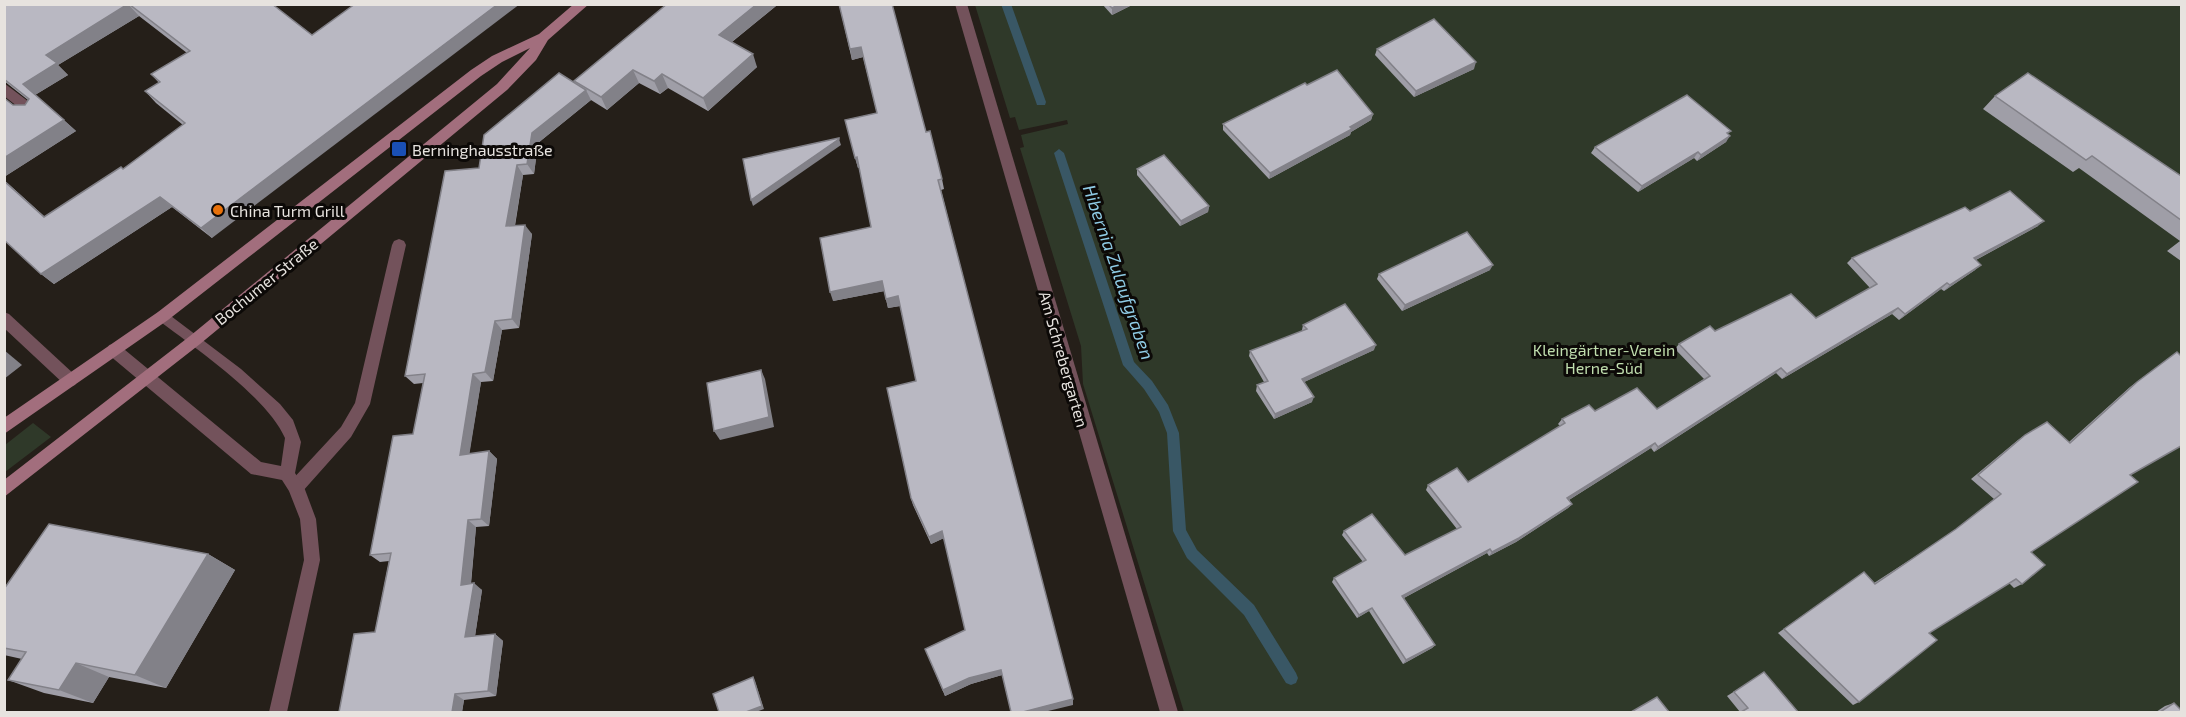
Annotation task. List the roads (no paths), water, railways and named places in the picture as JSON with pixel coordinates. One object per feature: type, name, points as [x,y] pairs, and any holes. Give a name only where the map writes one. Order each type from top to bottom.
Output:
[{"type":"main road","name":"Bochumer Straße","points":[[4,427],[163,316],[476,73],[497,59],[543,37],[583,4]]},
{"type":"main road","name":"Bochumer Straße","points":[[4,490],[195,340],[502,87],[532,57],[543,37]]},
{"type":"street","name":"Am Schrebergarten","points":[[962,4],[1169,712]]},
{"type":"street","points":[[4,88],[32,111]]},
{"type":"street","points":[[292,480],[346,432],[362,404],[399,245]]},
{"type":"street","points":[[163,316],[242,377],[284,421],[294,438],[292,480],[308,519],[312,560],[278,712]]},
{"type":"street","points":[[4,318],[70,380]]},
{"type":"street","points":[[114,350],[257,469],[292,480]]},
{"type":"waterway","name":"Hibernia Zulaufgraben","points":[[1006,4],[1041,102]]},
{"type":"waterway","name":"Hibernia Zulaufgraben","points":[[1059,153],[1129,365],[1148,385],[1164,409],[1173,433],[1180,531],[1192,554],[1249,610],[1291,678]]},
{"type":"place","name":"Berninghausstraße","points":[[399,149]]},
{"type":"place","name":"China Turm Grill","points":[[218,210]]},
{"type":"park label","name":"Kleingärtner-Verein Herne-Süd","points":[[1604,358]]}]
